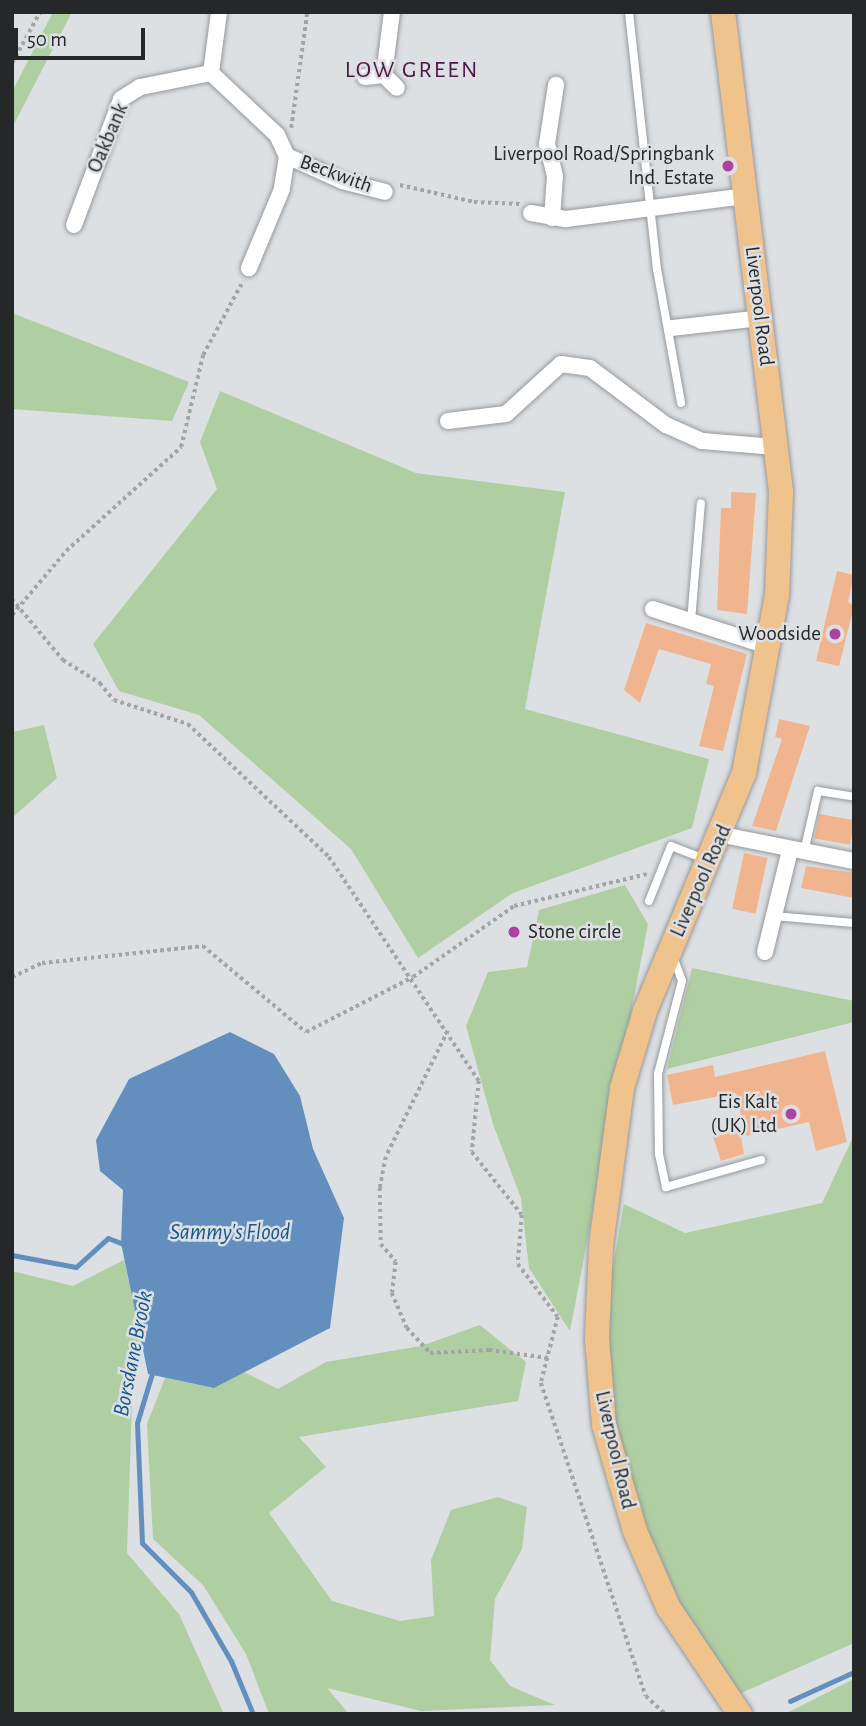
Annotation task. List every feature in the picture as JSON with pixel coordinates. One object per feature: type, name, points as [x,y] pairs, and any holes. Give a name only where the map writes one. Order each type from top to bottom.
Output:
[{"type":"main road","name":"Liverpool Road","points":[[723,12],[776,447],[781,547],[771,647],[744,773],[723,835],[645,1011],[615,1124],[598,1292],[599,1387],[612,1458],[650,1570],[688,1641],[740,1714]]},
{"type":"street","points":[[219,12],[211,73],[277,135],[287,156],[282,189],[249,268]]},
{"type":"street","points":[[384,75],[392,12]]},
{"type":"street","name":"Oakbank","points":[[74,225],[121,99],[140,88],[211,73]]},
{"type":"street","points":[[365,77],[384,75]]},
{"type":"street","points":[[384,75],[397,88]]},
{"type":"street","points":[[552,218],[555,176],[547,144],[556,85]]},
{"type":"street","name":"Beckwith","points":[[287,156],[342,181],[385,192]]},
{"type":"street","points":[[531,213],[552,218],[651,210],[745,196]]},
{"type":"street","points":[[672,328],[761,318]]},
{"type":"street","points":[[448,421],[506,414],[561,364],[590,368],[666,425],[702,441],[776,447]]},
{"type":"street","points":[[653,608],[771,647]]},
{"type":"street","points":[[723,835],[854,861]]},
{"type":"street","points":[[765,952],[774,916],[797,851]]},
{"type":"lane","points":[[629,12],[665,317],[672,328],[681,403]]},
{"type":"lane","points":[[691,621],[701,503]]},
{"type":"lane","points":[[797,851],[818,791],[854,797]]},
{"type":"lane","points":[[649,901],[671,846],[711,862]]},
{"type":"lane","points":[[774,916],[854,923]]},
{"type":"lane","points":[[671,950],[682,981],[658,1074],[659,1154],[666,1186],[761,1160]]},
{"type":"path","points":[[12,63],[40,12]]},
{"type":"path","points":[[287,156],[307,12]]},
{"type":"path","points":[[385,192],[393,183],[474,202],[526,205],[531,213]]},
{"type":"path","points":[[12,615],[66,551],[181,447],[203,355],[249,268]]},
{"type":"path","points":[[12,599],[63,660],[100,683],[114,700],[188,724],[319,847],[412,977],[479,1081],[472,1152],[522,1215],[518,1264],[558,1317],[541,1383],[614,1610],[646,1696],[665,1714]]},
{"type":"path","points":[[12,977],[42,963],[203,946],[306,1032],[412,977],[514,906],[641,872],[659,878]]},
{"type":"path","points":[[448,1031],[386,1157],[380,1188],[381,1244],[396,1262],[392,1293],[407,1328],[430,1353],[489,1350],[548,1358]]},
{"type":"green space","points":[[53,12],[72,12],[12,128],[12,92]]},
{"type":"green space","points":[[12,313],[189,382],[172,421],[12,409]]},
{"type":"green space","points":[[220,391],[416,473],[565,492],[525,709],[709,759],[692,828],[513,893],[418,958],[351,849],[199,715],[119,691],[93,644],[217,489],[200,442]]},
{"type":"green space","points":[[44,725],[57,778],[12,818],[12,732]]},
{"type":"green space","points":[[625,885],[648,924],[570,1331],[529,1268],[521,1198],[493,1124],[466,1026],[488,972],[527,967],[539,910]]},
{"type":"green space","points":[[692,968],[854,1001],[854,1022],[667,1069]]},
{"type":"green space","points":[[854,1135],[854,1643],[739,1694],[682,1611],[634,1519],[609,1398],[610,1282],[624,1204],[685,1233],[822,1203]]},
{"type":"green space","points":[[124,1260],[142,1343],[132,1404],[127,1553],[179,1614],[224,1714],[12,1714],[12,1271],[73,1286]]},
{"type":"green space","points":[[480,1325],[526,1362],[518,1401],[299,1437],[326,1467],[269,1513],[332,1601],[400,1621],[434,1616],[431,1560],[451,1510],[498,1497],[527,1507],[522,1549],[495,1599],[490,1660],[510,1686],[555,1705],[421,1711],[327,1688],[349,1714],[269,1714],[246,1654],[203,1585],[153,1539],[147,1424],[165,1378],[214,1388],[244,1372],[278,1389],[326,1362],[421,1346]]},
{"type":"green space","points":[[854,1679],[854,1714],[785,1714]]},
{"type":"water","name":"Sammy's Flood","points":[[230,1032],[274,1054],[300,1096],[313,1149],[344,1218],[330,1328],[214,1388],[148,1374],[121,1243],[123,1190],[100,1171],[96,1140],[129,1079]]},
{"type":"building","points":[[731,492],[756,493],[747,614],[717,610],[721,508],[731,508]]},
{"type":"building","name":"Woodside","points":[[837,571],[854,575],[848,602],[854,606],[839,666],[816,661]]},
{"type":"building","points":[[646,623],[747,654],[723,751],[699,746],[714,686],[706,684],[711,664],[659,649],[640,703],[624,690]]},
{"type":"building","points":[[779,719],[810,726],[776,831],[752,826],[782,739],[775,737]]},
{"type":"building","points":[[819,814],[854,820],[850,845],[815,839]]},
{"type":"building","points":[[744,853],[767,858],[756,914],[732,909]]},
{"type":"building","points":[[806,866],[854,873],[854,898],[801,888]]},
{"type":"building","name":"Eis Kalt (UK) Ltd","points":[[825,1051],[847,1142],[816,1151],[809,1122],[746,1136],[736,1093],[673,1105],[667,1075],[713,1065],[715,1077]]},
{"type":"building","points":[[740,1130],[744,1154],[721,1161],[713,1137]]},
{"type":"waterway","name":"Borsdane Brook","points":[[12,1255],[76,1267],[108,1238],[126,1245]]},
{"type":"waterway","name":"Borsdane Brook","points":[[153,1370],[137,1423],[142,1543],[191,1592],[231,1661],[253,1714]]},
{"type":"waterway","points":[[790,1701],[854,1672]]},
{"type":"place","name":"Liverpool Road/Springbank Ind. Estate","points":[[728,166]]},
{"type":"place","name":"Woodside","points":[[835,634]]},
{"type":"place","name":"Stone circle","points":[[514,932]]},
{"type":"place","name":"Eis Kalt (UK) Ltd","points":[[791,1114]]},
{"type":"district","name":"LOW GREEN","points":[[412,71]]}]
